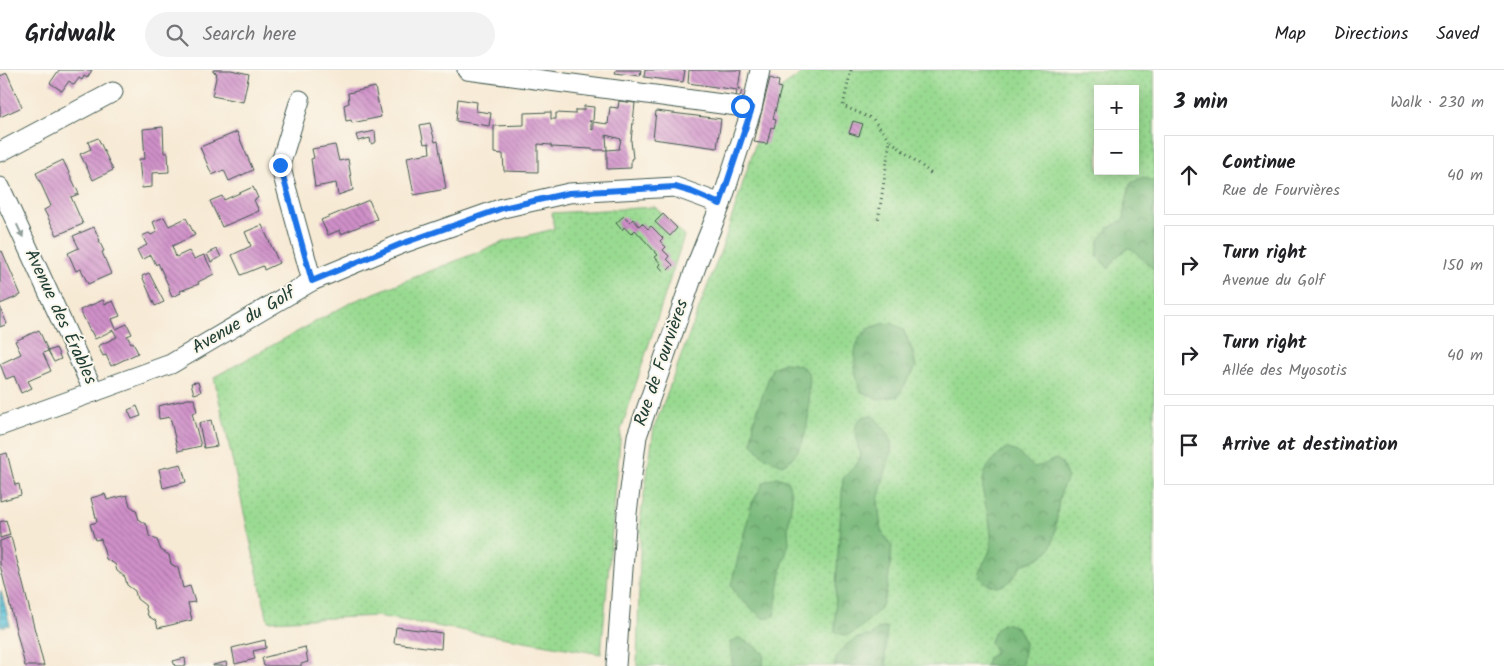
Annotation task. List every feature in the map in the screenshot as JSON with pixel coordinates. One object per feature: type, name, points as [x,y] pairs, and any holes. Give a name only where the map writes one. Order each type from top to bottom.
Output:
[{"type":"street","points":[[467,70],[752,108]]},
{"type":"street","name":"Rue de Fourvières","points":[[616,666],[627,513],[637,436],[698,261],[720,204],[752,108],[760,70]]},
{"type":"street","points":[[0,152],[113,92]]},
{"type":"street","points":[[300,100],[280,165],[312,281]]},
{"type":"street","name":"Avenue des Érables","points":[[0,187],[94,392]]},
{"type":"street","name":"Avenue du Golf","points":[[0,426],[171,364],[312,281],[401,244],[503,208],[569,193],[675,187],[720,204]]},
{"type":"path","points":[[851,70],[843,106],[873,119],[890,141],[932,175]]},
{"type":"path","points":[[878,221],[890,141]]},
{"type":"green space","points":[[807,70],[1154,70],[1154,666],[637,666],[641,515],[654,428],[723,245],[771,95]]},
{"type":"green space","points":[[1143,177],[1154,182],[1154,270],[1132,249],[1128,248],[1116,257],[1109,269],[1097,256],[1099,240],[1109,228],[1124,219],[1130,184]]},
{"type":"green space","points":[[655,207],[684,236],[621,430],[601,654],[377,616],[268,621],[214,377],[352,302],[506,241],[554,229],[552,213]]},
{"type":"green space","points":[[891,323],[903,329],[913,352],[916,367],[898,396],[878,399],[860,391],[855,368],[856,346],[860,337],[867,330],[877,325]]},
{"type":"green space","points":[[784,363],[804,368],[808,372],[810,379],[806,431],[797,451],[791,459],[782,465],[763,456],[752,444],[754,420],[772,368]]},
{"type":"green space","points":[[865,416],[873,416],[889,434],[892,448],[878,500],[881,531],[892,546],[890,568],[886,592],[880,608],[857,630],[851,634],[842,634],[835,632],[843,478],[857,464],[861,455],[856,439],[856,428],[860,419]]},
{"type":"green space","points":[[1006,448],[1017,452],[1034,467],[1055,459],[1061,462],[1068,478],[1061,490],[1054,539],[1049,550],[1040,557],[1021,565],[1009,582],[996,586],[984,582],[978,575],[991,547],[983,482],[986,471],[993,460]]},
{"type":"green space","points":[[777,477],[788,481],[792,498],[788,528],[789,544],[782,566],[774,616],[764,619],[738,597],[731,585],[752,503],[764,482]]},
{"type":"green space","points":[[1005,623],[1017,627],[1025,643],[1022,666],[985,666],[988,658],[995,651],[990,642],[992,636],[997,628]]},
{"type":"green space","points":[[887,627],[885,654],[887,666],[835,666],[838,654],[847,644],[865,636],[871,636],[878,629]]},
{"type":"green space","points":[[739,638],[753,645],[764,654],[763,666],[732,666],[730,642]]},
{"type":"water","points":[[0,592],[10,625],[0,627]]},
{"type":"building","points":[[59,70],[92,70],[87,78],[84,76],[82,80],[79,78],[74,85],[69,81],[62,91],[50,83]]},
{"type":"building","points":[[213,70],[231,70],[249,74],[243,102],[212,96],[217,73],[213,72]]},
{"type":"building","points":[[616,70],[641,70],[640,76],[615,73]]},
{"type":"building","points":[[645,70],[685,70],[683,82],[644,77]]},
{"type":"building","points":[[689,70],[741,70],[738,89],[742,89],[740,98],[736,97],[737,90],[688,83]]},
{"type":"building","points":[[7,73],[22,107],[0,117],[0,76]]},
{"type":"building","points":[[770,78],[779,81],[778,87],[781,88],[773,119],[776,120],[774,128],[771,127],[767,144],[754,142]]},
{"type":"building","points":[[375,87],[381,117],[352,123],[351,120],[346,121],[344,105],[349,103],[348,93]]},
{"type":"building","points":[[458,99],[477,102],[476,111],[491,113],[489,126],[456,121]]},
{"type":"building","points":[[619,101],[635,103],[631,141],[633,158],[631,159],[631,168],[607,169],[607,150],[551,147],[551,145],[538,144],[538,172],[504,171],[503,154],[494,153],[494,126],[524,125],[524,113],[551,112],[551,119],[556,119],[556,113],[575,114],[575,110],[584,110],[584,106],[594,107],[593,121],[589,121],[593,130],[593,122],[608,124],[610,107],[618,108]],"holes":[[[606,135],[621,139],[619,149],[607,150]]]},
{"type":"building","points":[[656,111],[721,119],[717,148],[653,139]]},
{"type":"building","points":[[853,121],[863,124],[859,136],[849,133]]},
{"type":"building","points":[[430,123],[435,142],[438,141],[446,189],[414,195],[407,157],[430,153],[429,143],[424,144],[420,125]]},
{"type":"building","points":[[163,127],[164,153],[168,153],[169,172],[152,173],[152,187],[142,188],[139,159],[145,159],[143,129]]},
{"type":"building","points":[[375,131],[376,142],[371,144],[370,138],[358,141],[356,135]]},
{"type":"building","points":[[237,132],[253,170],[229,181],[224,170],[212,175],[200,147]]},
{"type":"building","points":[[98,138],[113,170],[93,180],[80,154],[91,149],[88,142]]},
{"type":"building","points":[[335,145],[339,161],[348,159],[353,190],[338,195],[336,183],[315,187],[311,159],[314,158],[312,149]]},
{"type":"building","points":[[63,160],[79,194],[71,197],[83,224],[57,235],[44,210],[51,206],[36,173]]},
{"type":"building","points":[[253,187],[258,198],[254,200],[259,211],[222,227],[210,201],[222,196],[224,200]]},
{"type":"building","points":[[369,200],[377,219],[341,234],[340,230],[328,235],[321,220]]},
{"type":"building","points":[[663,214],[677,228],[670,236],[655,222]]},
{"type":"building","points":[[624,216],[630,222],[633,219],[639,226],[642,223],[648,229],[651,226],[663,238],[660,241],[666,247],[663,250],[669,256],[667,259],[673,265],[665,273],[655,257],[658,255],[635,230],[631,234],[624,227],[622,230],[616,223]]},
{"type":"building","points":[[164,217],[169,226],[186,218],[195,235],[172,246],[176,257],[189,251],[194,259],[204,255],[214,274],[198,282],[199,284],[180,291],[181,293],[172,297],[158,263],[156,265],[151,255],[142,260],[137,250],[147,245],[142,236],[157,232],[153,222]]},
{"type":"building","points":[[262,225],[279,263],[264,270],[263,266],[241,275],[232,255],[251,246],[245,232]]},
{"type":"building","points":[[94,227],[111,274],[88,284],[81,269],[76,271],[68,253],[79,248],[73,236]]},
{"type":"building","points":[[217,249],[221,257],[211,262],[207,254]]},
{"type":"building","points":[[2,251],[21,295],[0,304],[0,252]]},
{"type":"building","points":[[149,273],[164,302],[155,306],[142,276]]},
{"type":"building","points":[[103,300],[105,304],[113,301],[120,316],[112,319],[116,329],[127,324],[132,334],[127,336],[131,343],[133,342],[138,353],[111,366],[106,355],[103,356],[98,346],[117,337],[113,330],[95,339],[80,310]]},
{"type":"building","points":[[0,307],[7,324],[0,327]]},
{"type":"building","points":[[39,330],[48,351],[43,353],[51,371],[28,381],[32,388],[21,393],[14,376],[6,379],[0,364],[21,354],[15,341]]},
{"type":"building","points":[[56,348],[61,359],[54,362],[48,351]]},
{"type":"building","points":[[198,382],[201,392],[194,394],[191,383]]},
{"type":"building","points":[[194,399],[197,412],[192,413],[201,446],[178,451],[170,417],[159,419],[158,406]]},
{"type":"building","points":[[137,406],[141,416],[132,419],[128,410]]},
{"type":"building","points":[[211,420],[217,446],[204,448],[199,423]]},
{"type":"building","points":[[7,453],[15,485],[19,484],[21,495],[0,501],[0,455]]},
{"type":"building","points":[[181,464],[186,482],[163,488],[159,469]]},
{"type":"building","points":[[105,494],[107,500],[127,495],[130,506],[136,510],[139,520],[147,525],[149,536],[157,540],[161,550],[169,555],[171,564],[178,568],[183,588],[190,586],[195,602],[188,603],[192,620],[158,628],[156,621],[148,616],[145,605],[137,599],[135,591],[127,585],[125,577],[117,571],[115,564],[106,559],[101,539],[95,540],[90,524],[97,522],[91,498]]},
{"type":"building","points":[[6,520],[10,535],[0,538],[0,522]]},
{"type":"building","points":[[11,537],[44,666],[25,666],[0,565],[0,541]]},
{"type":"building","points":[[396,627],[442,633],[441,649],[394,643]]},
{"type":"building","points":[[265,640],[266,648],[253,651],[255,659],[235,664],[232,648]]},
{"type":"building","points":[[305,647],[308,662],[301,664],[301,666],[264,666],[262,658]]},
{"type":"building","points":[[185,658],[186,666],[175,666],[173,661]]},
{"type":"building","points":[[226,662],[227,666],[213,666],[213,665]]},
{"type":"route","points":[[280,165],[312,281],[401,244],[503,208],[569,193],[675,187],[720,204],[752,108],[742,106]]}]
